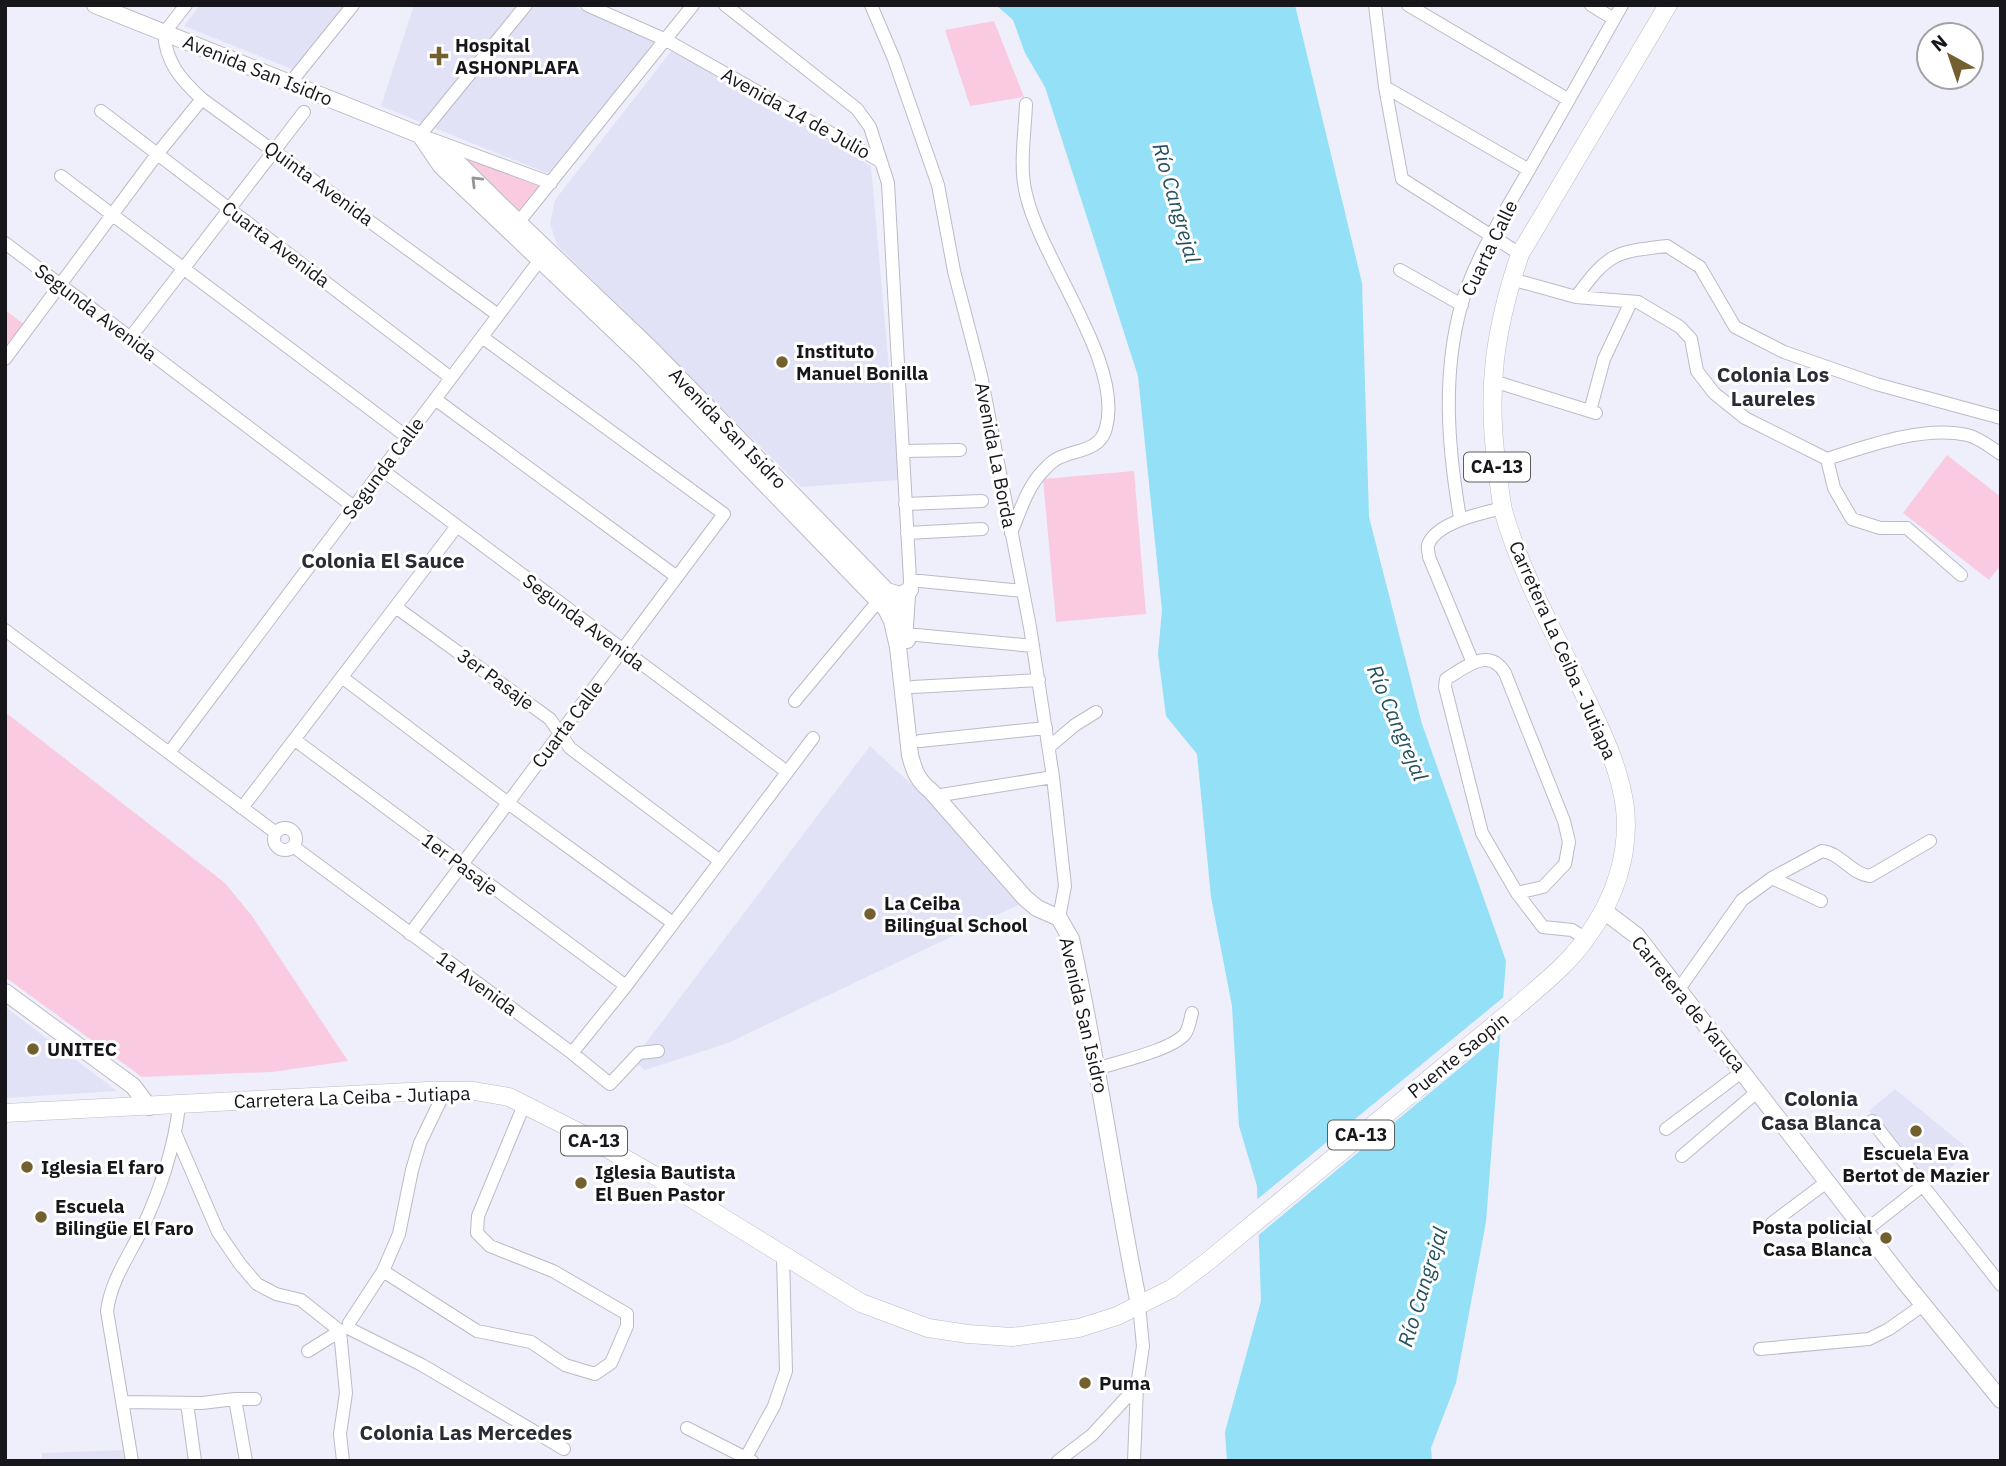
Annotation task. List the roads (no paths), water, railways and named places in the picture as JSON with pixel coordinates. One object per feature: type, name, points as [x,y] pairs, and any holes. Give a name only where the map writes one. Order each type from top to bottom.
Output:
[{"type":"main road","name":"Carretera La Ceiba - Jutiapa","points":[[1515,1008],[1564,965],[1586,939],[1604,911],[1617,883],[1623,849],[1625,810],[1619,778],[1603,733],[1522,565],[1503,508],[1493,439],[1493,381],[1497,334],[1520,254],[1668,5]]},
{"type":"main road","name":"Puente Saopin","points":[[1207,1262],[1515,1008]]},
{"type":"main road","name":"Carretera La Ceiba - Jutiapa","points":[[5,1113],[445,1091],[491,1093],[509,1097],[652,1174],[861,1303],[928,1328],[968,1334],[1012,1338],[1055,1333],[1099,1322],[1171,1289],[1207,1262]]},
{"type":"street","name":"Avenida San Isidro","points":[[95,5],[420,135],[551,183]]},
{"type":"street","points":[[164,33],[186,5]]},
{"type":"street","points":[[291,82],[353,5]]},
{"type":"street","points":[[420,135],[526,5]]},
{"type":"street","name":"Avenida 14 de Julio","points":[[587,5],[666,40],[880,160],[888,183],[910,585],[901,634]]},
{"type":"street","points":[[514,228],[693,5]]},
{"type":"street","points":[[725,5],[857,109],[870,127],[880,160]]},
{"type":"street","name":"Avenida La Borda","points":[[872,5],[939,185],[954,271],[981,375],[1033,646],[1054,777],[1065,886],[1059,918]]},
{"type":"street","points":[[1376,5],[1385,87],[1402,179],[1520,254]]},
{"type":"street","points":[[1408,5],[1569,100]]},
{"type":"street","points":[[1591,5],[1614,19]]},
{"type":"street","name":"Cuarta Calle","points":[[1460,518],[1454,484],[1447,401],[1451,358],[1462,305],[1491,234],[1622,5]]},
{"type":"street","name":"Quinta Avenida","points":[[164,33],[165,49],[174,69],[183,82],[202,99],[498,315]]},
{"type":"street","points":[[1385,87],[1529,170]]},
{"type":"street","points":[[5,359],[158,153],[202,99]]},
{"type":"street","points":[[1011,533],[1026,496],[1040,474],[1056,459],[1098,443],[1106,431],[1110,403],[1102,367],[1037,226],[1026,194],[1023,164],[1026,104]]},
{"type":"street","name":"Cuarta Avenida","points":[[101,111],[451,378]]},
{"type":"street","points":[[130,338],[304,111]]},
{"type":"street","name":"Avenida San Isidro","points":[[420,135],[454,159],[514,228],[651,349],[902,615],[901,634],[912,717],[920,741],[922,783]]},
{"type":"street","points":[[61,176],[407,437]]},
{"type":"street","name":"Segunda Avenida","points":[[5,243],[354,507]]},
{"type":"street","points":[[1576,298],[1596,271],[1615,254],[1667,246],[1700,267],[1735,327],[1784,352],[1876,384],[2001,418]]},
{"type":"street","name":"Segunda Calle","points":[[169,753],[544,255]]},
{"type":"street","points":[[1400,270],[1462,305]]},
{"type":"street","points":[[1511,279],[1576,298],[1639,302],[1680,327],[1691,339],[1698,371],[1714,393],[1745,418],[1827,459],[1887,439],[1935,434],[1977,438],[2001,454]]},
{"type":"street","points":[[1493,381],[1594,412],[1604,359],[1631,302]]},
{"type":"street","name":"Cuarta Calle","points":[[410,934],[724,514],[482,337]]},
{"type":"street","points":[[435,399],[677,577]]},
{"type":"street","points":[[903,451],[960,450]]},
{"type":"street","points":[[1827,459],[1834,488],[1852,519],[1880,528],[1907,528],[1961,575]]},
{"type":"street","name":"Segunda Avenida","points":[[382,470],[787,772]]},
{"type":"street","points":[[905,504],[982,501]]},
{"type":"street","points":[[1472,663],[1429,557],[1429,545],[1460,518],[1503,508]]},
{"type":"street","points":[[242,808],[457,526]]},
{"type":"street","points":[[907,533],[982,528]]},
{"type":"street","points":[[795,701],[882,596],[900,595],[910,585],[1023,591]]},
{"type":"street","name":"3er Pasaje","points":[[397,608],[550,719],[570,748],[720,861]]},
{"type":"street","name":"1a Avenida","points":[[5,629],[276,833],[281,829],[292,830],[296,836],[294,847],[610,1084],[639,1053],[658,1051]]},
{"type":"street","name":"Avenida San Isidro","points":[[901,634],[913,687],[910,755],[914,772],[1018,891],[1037,908],[1059,918],[1071,939],[1139,1305]]},
{"type":"street","points":[[901,634],[1033,646]]},
{"type":"street","points":[[1517,892],[1543,887],[1565,864],[1569,842],[1564,821],[1505,673],[1499,663],[1492,659],[1472,663],[1446,679],[1445,687],[1482,833],[1517,892],[1543,927],[1572,930],[1586,939]]},
{"type":"street","points":[[343,678],[673,923]]},
{"type":"street","points":[[913,687],[1039,680]]},
{"type":"street","points":[[1049,747],[1096,712]]},
{"type":"street","points":[[920,741],[1046,728]]},
{"type":"street","points":[[572,1053],[626,986],[813,738]]},
{"type":"street","name":"1er Pasaje","points":[[295,740],[626,986]]},
{"type":"street","points":[[935,796],[1054,777]]},
{"type":"street","points":[[1679,989],[1733,910],[1772,878],[1822,851],[1836,855],[1859,873],[1870,876],[1930,841]]},
{"type":"street","points":[[1772,878],[1821,901]]},
{"type":"street","name":"Carretera de Yaruca","points":[[1604,911],[1637,936],[1923,1305],[2001,1400]]},
{"type":"street","points":[[5,992],[133,1086],[149,1107]]},
{"type":"street","points":[[1097,1069],[1179,1040],[1187,1032],[1192,1013]]},
{"type":"street","points":[[1666,1129],[1743,1071]]},
{"type":"street","points":[[445,1091],[420,1143],[399,1234],[383,1271],[349,1323],[350,1330],[422,1365],[564,1449]]},
{"type":"street","points":[[1682,1156],[1758,1091]]},
{"type":"street","points":[[132,1461],[108,1330],[107,1311],[110,1291],[140,1232],[176,1135],[179,1105]]},
{"type":"street","points":[[383,1271],[477,1331],[531,1342],[565,1365],[595,1374],[611,1363],[627,1326],[627,1314],[553,1271],[490,1246],[477,1233],[478,1216],[524,1105]]},
{"type":"street","points":[[1872,1121],[2001,1285]]},
{"type":"street","points":[[176,1135],[218,1232],[240,1264],[257,1284],[276,1294],[301,1300],[340,1331],[346,1393],[340,1434],[343,1461]]},
{"type":"street","points":[[1772,1223],[1828,1181]]},
{"type":"street","points":[[1866,1230],[1922,1186]]},
{"type":"street","points":[[687,1428],[747,1460],[774,1406],[786,1371],[783,1256]]},
{"type":"street","points":[[1134,1461],[1137,1386],[1143,1346],[1139,1305]]},
{"type":"street","points":[[1760,1349],[1869,1339],[1889,1329],[1923,1305]]},
{"type":"street","points":[[308,1351],[340,1331]]},
{"type":"street","points":[[1058,1461],[1092,1435],[1137,1386]]},
{"type":"street","points":[[235,1399],[246,1461]]},
{"type":"street","points":[[122,1402],[202,1404],[255,1399]]},
{"type":"street","points":[[187,1403],[195,1461]]},
{"type":"water","name":"Río Cangrejal","points":[[996,5],[1295,5],[1362,283],[1369,517],[1422,724],[1506,961],[1486,1222],[1456,1383],[1431,1448],[1432,1461],[1227,1461],[1225,1432],[1261,1301],[1257,1186],[1239,1126],[1232,1006],[1211,897],[1197,754],[1166,716],[1158,654],[1162,610],[1138,376],[1045,87],[1025,53],[1013,20]]},
{"type":"place","name":"Hospital ASHONPLAFA","points":[[439,56]]},
{"type":"place","name":"Instituto Manuel Bonilla","points":[[782,362]]},
{"type":"place","name":"La Ceiba Bilingual School","points":[[870,914]]},
{"type":"place","name":"UNITEC","points":[[33,1049]]},
{"type":"place","name":"Escuela Eva Bertot de Mazier","points":[[1916,1131]]},
{"type":"place","name":"Iglesia El faro","points":[[27,1167]]},
{"type":"place","name":"Iglesia Bautista El Buen Pastor","points":[[581,1183]]},
{"type":"place","name":"Escuela Bilingüe El Faro","points":[[41,1217]]},
{"type":"place","name":"Posta policial Casa Blanca","points":[[1886,1238]]},
{"type":"place","name":"Puma","points":[[1085,1383]]},
{"type":"district","name":"Colonia Los Laureles","points":[[1773,387]]},
{"type":"district","name":"Colonia El Sauce","points":[[383,561]]},
{"type":"district","name":"Colonia Casa Blanca","points":[[1821,1111]]},
{"type":"district","name":"Colonia Las Mercedes","points":[[466,1433]]}]
